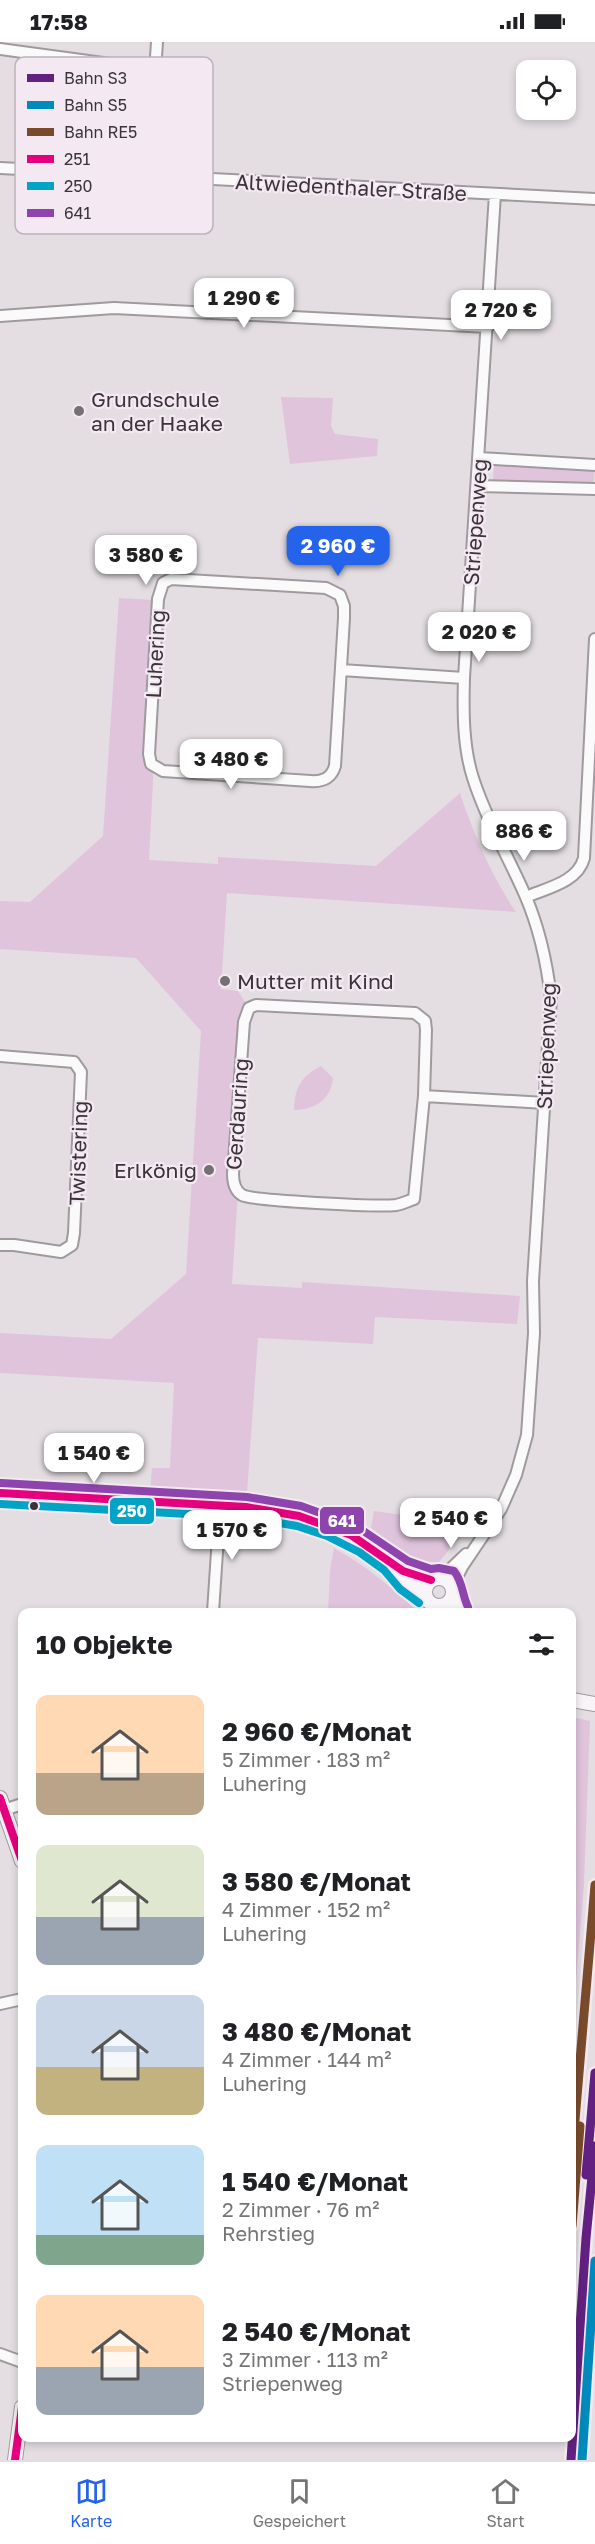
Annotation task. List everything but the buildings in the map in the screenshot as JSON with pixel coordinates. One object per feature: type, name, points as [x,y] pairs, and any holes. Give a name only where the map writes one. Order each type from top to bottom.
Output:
[{"type":"street","points":[[156,57],[157,42]]},
{"type":"street","points":[[0,49],[59,57]]},
{"type":"street","name":"Altwiedenthaler Straße","points":[[0,168],[15,169]]},
{"type":"street","name":"Altwiedenthaler Straße","points":[[213,179],[595,199]]},
{"type":"street","name":"Striepenweg","points":[[444,1586],[462,1567],[480,1542],[508,1494],[527,1435],[534,1333],[533,1281],[551,998],[548,972],[526,897],[497,840],[471,771],[465,736],[464,678],[495,194]]},
{"type":"street","points":[[0,316],[114,308],[488,327]]},
{"type":"street","points":[[479,458],[595,465]]},
{"type":"street","points":[[477,486],[595,489]]},
{"type":"street","name":"Luhering","points":[[167,580],[326,588],[337,591],[344,606],[341,670],[334,766],[326,779],[315,782],[168,771],[156,769],[151,764],[149,754],[158,599],[161,587],[167,580]]},
{"type":"street","points":[[526,897],[575,875],[581,869],[584,858],[595,639]]},
{"type":"street","points":[[341,670],[464,678]]},
{"type":"street","name":"Gerdauring","points":[[262,1005],[299,1006],[408,1012],[421,1016],[426,1030],[424,1096],[414,1199],[398,1205],[369,1205],[264,1199],[241,1194],[236,1189],[233,1174],[240,1071],[244,1022],[249,1008],[262,1005]]},
{"type":"street","name":"Twistering","points":[[0,1056],[74,1062],[81,1072],[72,1245],[62,1252],[0,1245]]},
{"type":"street","points":[[424,1096],[544,1103]]},
{"type":"street","points":[[0,1493],[246,1507],[313,1520],[351,1535],[403,1571],[444,1586],[457,1608]]},
{"type":"street","points":[[213,1608],[220,1507]]},
{"type":"street","points":[[391,1562],[407,1582],[440,1608]]},
{"type":"street","points":[[425,1594],[426,1586],[444,1586]]},
{"type":"street","points":[[443,1608],[446,1604],[444,1586]]},
{"type":"street","points":[[576,1701],[595,1704]]},
{"type":"street","points":[[18,1804],[2,1804],[18,1850]]},
{"type":"street","points":[[0,2004],[18,2000]]},
{"type":"street","points":[[0,2354],[18,2361]]},
{"type":"street","points":[[15,2460],[18,2437]]},
{"type":"shaded area","points":[[281,397],[333,398],[331,426],[335,434],[378,439],[377,456],[290,464]]},
{"type":"shaded area","points":[[494,462],[595,468],[593,487],[493,482]]},
{"type":"shaded area","points":[[119,598],[154,600],[153,781],[149,860],[218,864],[218,857],[376,866],[460,793],[484,854],[516,912],[227,893],[221,989],[238,991],[249,1008],[233,1174],[238,1191],[232,1284],[302,1288],[302,1282],[520,1296],[517,1324],[375,1317],[373,1344],[258,1338],[246,1507],[149,1502],[152,1468],[170,1468],[174,1383],[0,1373],[0,1333],[111,1339],[186,1274],[201,1031],[136,958],[0,949],[0,901],[30,902],[103,836]]},
{"type":"shaded area","points":[[321,1066],[333,1078],[329,1092],[315,1106],[294,1110],[300,1083],[308,1074]]},
{"type":"shaded area","points":[[374,1511],[470,1524],[439,1562],[415,1562],[371,1528]]},
{"type":"shaded area","points":[[334,1548],[378,1577],[414,1608],[328,1608],[330,1570]]},
{"type":"shaded area","points":[[576,1718],[590,1721],[584,1885],[576,1982]]},
{"type":"rail line","name":"RE5","points":[[576,2108],[595,1885]]},
{"type":"rail line","name":"S3","points":[[586,2175],[595,2073]]},
{"type":"rail line","name":"RE5","points":[[576,2176],[580,2126]]},
{"type":"rail line","name":"S3","points":[[576,2386],[595,2146]]},
{"type":"rail line","name":"S5","points":[[582,2460],[595,2261]]},
{"type":"rail line","name":"S3","points":[[571,2460],[572,2442]]},
{"type":"transit line","name":"641","points":[[1,1483],[247,1497],[301,1506],[356,1526],[408,1561],[431,1569],[454,1571],[468,1607]]},
{"type":"transit line","name":"251","points":[[0,1493],[246,1507],[299,1516],[351,1535],[403,1571],[431,1580]]},
{"type":"transit line","name":"250","points":[[0,1504],[245,1517],[297,1526],[327,1536],[359,1552],[384,1570],[400,1589],[419,1603]]},
{"type":"transit line","name":"251","points":[[0,1798],[18,1850]]},
{"type":"transit line","name":"251","points":[[15,2460],[18,2437]]},
{"type":"place","name":"Grundschule an der Haake","points":[[79,411]]},
{"type":"place","name":"Mutter mit Kind","points":[[225,981]]},
{"type":"place","name":"Erlkönig","points":[[209,1170]]}]
